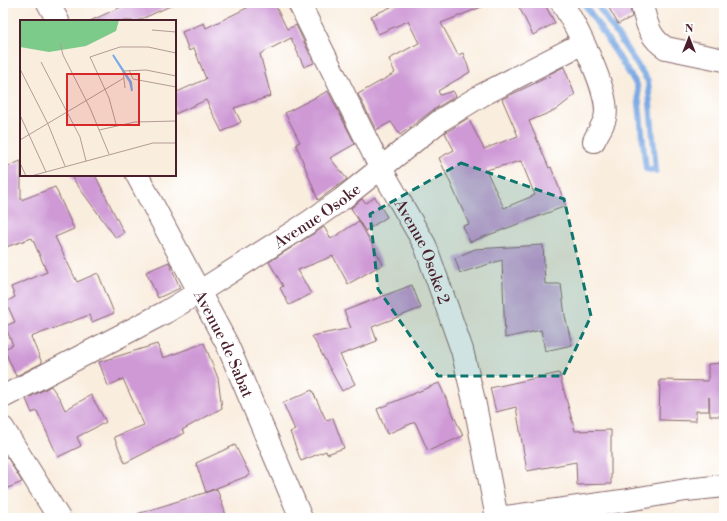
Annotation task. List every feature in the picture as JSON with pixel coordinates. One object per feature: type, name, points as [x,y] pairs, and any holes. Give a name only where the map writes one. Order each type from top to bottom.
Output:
[{"type":"street","points":[[48,3],[57,20]]},
{"type":"street","name":"Avenue Osoke 2","points":[[299,3],[380,168],[425,245],[462,350],[475,405],[497,518]]},
{"type":"street","points":[[562,3],[573,21],[583,43],[601,85],[605,102],[606,118],[594,141]]},
{"type":"street","points":[[641,3],[650,33],[658,43],[666,48],[724,60]]},
{"type":"street","name":"Avenue Osoke","points":[[3,397],[166,312],[199,292],[309,222],[359,186],[440,120],[482,95],[583,43]]},
{"type":"street","name":"Avenue de Sabat","points":[[138,176],[228,344],[301,518]]},
{"type":"street","points":[[3,428],[59,518]]},
{"type":"street","points":[[497,518],[616,502],[686,490],[724,486]]},
{"type":"highlighted area","points":[[461,163],[564,199],[591,316],[563,376],[438,376],[378,289],[370,214]]},
{"type":"building","points":[[130,3],[177,3],[139,20],[92,20]]},
{"type":"building","points":[[257,3],[274,3],[287,29],[296,25],[314,63],[304,67],[291,38],[260,54],[271,96],[234,108],[241,122],[222,132],[206,100],[176,114],[176,93],[206,79],[194,48],[189,51],[182,32],[204,23],[206,28]]},
{"type":"building","points":[[400,3],[489,4],[441,23],[458,55],[463,53],[470,72],[438,91],[440,95],[453,91],[456,96],[433,110],[400,135],[391,122],[376,130],[358,94],[395,73],[389,59],[419,43],[408,21],[378,34],[371,16]]},
{"type":"building","points":[[517,3],[544,3],[555,23],[533,35]]},
{"type":"building","points":[[622,3],[629,3],[632,17],[618,24],[609,8]]},
{"type":"building","points":[[564,67],[575,95],[556,110],[529,121],[549,168],[551,167],[566,206],[470,242],[463,226],[469,224],[439,158],[454,150],[445,133],[468,118],[484,149],[518,136],[502,99],[550,76],[549,74]],"holes":[[[521,161],[535,195],[504,208],[486,170]]]},
{"type":"building","points":[[328,91],[355,144],[330,158],[347,179],[318,200],[296,144],[300,142],[285,113]]},
{"type":"building","points":[[20,161],[21,200],[55,187],[74,229],[55,237],[77,282],[98,273],[114,313],[92,322],[89,315],[31,337],[42,363],[16,376],[4,349],[13,345],[5,326],[15,322],[6,302],[15,297],[11,287],[47,272],[32,238],[3,248],[3,168]]},
{"type":"building","points":[[71,176],[96,176],[124,233],[116,238]]},
{"type":"building","points":[[375,197],[387,217],[365,231],[351,208],[362,199],[366,203]]},
{"type":"building","points":[[359,221],[383,264],[348,284],[333,256],[298,270],[311,294],[289,305],[280,288],[283,286],[269,262],[324,227],[331,239]]},
{"type":"building","points":[[543,245],[545,284],[561,284],[565,316],[572,345],[545,351],[541,330],[505,338],[502,260],[460,273],[455,258],[475,249]]},
{"type":"building","points":[[169,262],[180,288],[158,298],[146,272]]},
{"type":"building","points":[[412,285],[421,308],[372,327],[377,341],[340,355],[355,384],[342,391],[312,336],[351,328],[344,311]]},
{"type":"building","points":[[204,343],[218,378],[222,408],[182,430],[184,433],[125,463],[114,437],[144,425],[123,379],[108,386],[99,362],[157,344],[163,358]]},
{"type":"building","points":[[724,363],[724,416],[710,416],[709,397],[709,411],[696,411],[696,421],[659,420],[660,380],[708,381],[708,364]]},
{"type":"building","points":[[559,373],[575,431],[611,430],[611,484],[577,485],[576,462],[527,471],[516,407],[496,412],[490,388]]},
{"type":"building","points":[[439,383],[463,436],[428,451],[415,422],[387,434],[377,409]]},
{"type":"building","points":[[51,386],[60,399],[65,410],[91,395],[106,422],[77,437],[81,446],[58,457],[37,411],[32,413],[26,399]]},
{"type":"building","points":[[312,390],[326,420],[333,418],[344,448],[327,454],[326,451],[301,461],[290,432],[295,430],[283,403]]},
{"type":"building","points":[[235,445],[250,475],[206,492],[196,463]]},
{"type":"building","points":[[7,457],[22,482],[8,488],[3,480],[3,459]]},
{"type":"building","points":[[217,489],[227,518],[137,518],[137,514]]},
{"type":"waterway","points":[[584,3],[637,85],[646,169],[656,171],[648,81],[596,3]]}]
